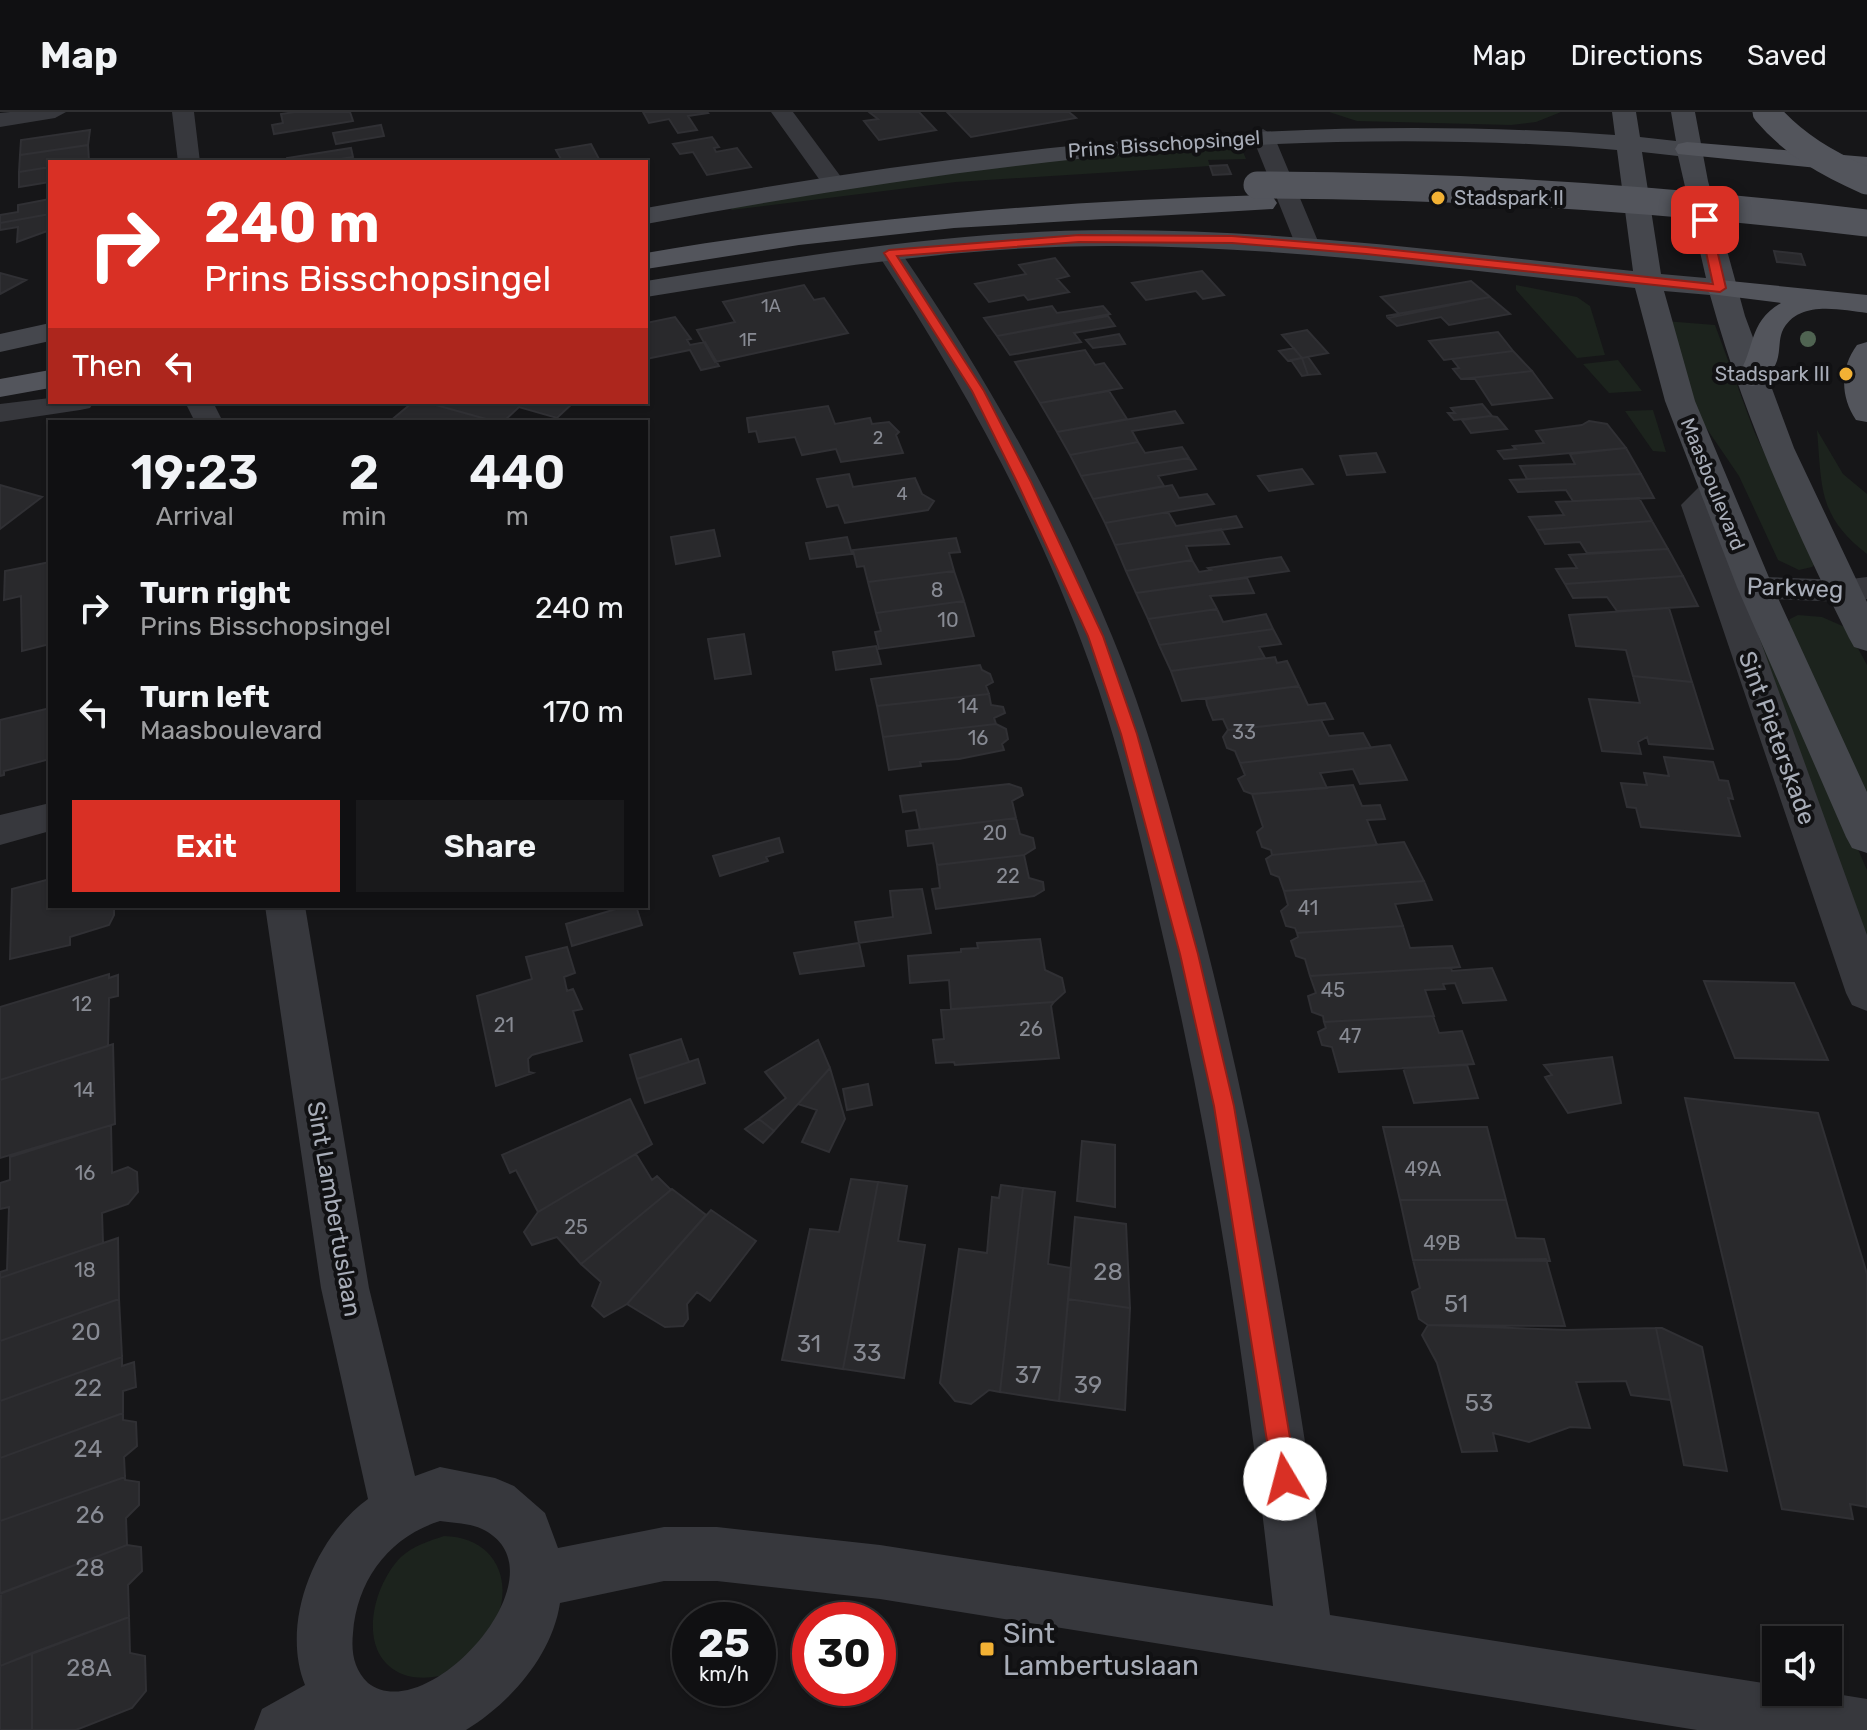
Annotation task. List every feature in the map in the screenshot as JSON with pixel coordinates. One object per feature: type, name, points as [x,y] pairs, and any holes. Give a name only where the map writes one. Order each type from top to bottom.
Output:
[{"type":"main road","name":"Maasboulevard","points":[[1624,112],[1647,280],[1671,374],[1714,490],[1739,587],[1867,837]]},
{"type":"main road","points":[[1683,112],[1687,149],[1720,288],[1752,377],[1855,590],[1867,638]]},
{"type":"main road","points":[[1766,112],[1782,131],[1803,147],[1867,181]]},
{"type":"main road","points":[[1541,136],[1568,126],[1586,114]]},
{"type":"main road","name":"Prins Bisschopsingel","points":[[648,216],[832,181],[1042,153],[1263,136],[1309,123],[1541,136],[1687,149]]},
{"type":"main road","points":[[1627,143],[1698,190]]},
{"type":"main road","points":[[1687,149],[1867,165]]},
{"type":"main road","points":[[648,261],[800,236],[941,220],[1408,185],[1558,192],[1867,223]]},
{"type":"main road","name":"Prins Bisschopsingel","points":[[648,243],[814,217],[967,200],[1115,189],[1260,194]]},
{"type":"main road","points":[[1260,194],[1669,221],[1867,243]]},
{"type":"main road","points":[[648,289],[760,269],[889,253],[1079,238],[1232,240],[1308,246],[1867,304]]},
{"type":"main road","points":[[1642,238],[1678,265],[1720,288]]},
{"type":"main road","points":[[1752,377],[1765,359],[1766,336],[1772,324],[1813,298]]},
{"type":"main road","points":[[0,343],[48,332]]},
{"type":"main road","points":[[1867,351],[1860,366],[1858,384],[1867,413]]},
{"type":"main road","points":[[2,389],[48,360]]},
{"type":"main road","points":[[2,389],[48,379]]},
{"type":"main road","points":[[2,389],[48,389]]},
{"type":"street","points":[[0,120],[55,112]]},
{"type":"street","points":[[183,112],[189,160]]},
{"type":"street","points":[[782,112],[832,181]]},
{"type":"street","points":[[1263,136],[1308,246]]},
{"type":"street","points":[[889,253],[978,391],[1024,482],[1096,636],[1129,734],[1199,993],[1227,1120],[1275,1415],[1305,1640]]},
{"type":"street","points":[[2,389],[48,397]]},
{"type":"street","name":"Parkweg","points":[[1739,587],[1855,590]]},
{"type":"street","name":"Sint Pieterskade","points":[[1739,587],[1867,993]]},
{"type":"street","points":[[0,830],[48,818]]},
{"type":"street","name":"Sint Lambertuslaan","points":[[285,908],[345,1288],[397,1510]]},
{"type":"street","points":[[440,1494],[478,1497],[499,1507],[517,1522],[530,1544],[538,1580],[532,1625],[522,1649],[477,1719],[416,1729],[394,1729],[373,1723],[355,1712],[340,1697],[330,1678],[322,1639],[332,1588],[345,1562],[362,1540],[397,1510],[440,1494]]},
{"type":"street","points":[[538,1580],[664,1554],[717,1554],[880,1572],[1867,1728]]},
{"type":"street","points":[[283,1730],[340,1697]]},
{"type":"shaded area","points":[[1329,112],[1561,112],[1536,122],[1511,125],[1357,121]]},
{"type":"shaded area","points":[[1239,142],[1246,159],[1208,160],[1210,166],[956,182],[731,210],[734,206],[990,163]]},
{"type":"shaded area","points":[[1516,285],[1577,297],[1590,306],[1605,355],[1577,358],[1516,290]]},
{"type":"shaded area","points":[[1665,321],[1715,325],[1754,431],[1816,563],[1812,567],[1799,570],[1778,560],[1739,476],[1692,407]]},
{"type":"shaded area","points":[[1618,360],[1642,391],[1609,393],[1583,364]]},
{"type":"shaded area","points":[[1653,410],[1666,452],[1653,451],[1625,411]]},
{"type":"shaded area","points":[[1817,430],[1843,474],[1867,494],[1867,554],[1839,527],[1831,513],[1822,485]]},
{"type":"shaded area","points":[[1798,615],[1822,617],[1847,628],[1867,665],[1867,800],[1788,625],[1790,619]]},
{"type":"shaded area","points":[[1753,638],[1766,639],[1867,870],[1867,958]]},
{"type":"shaded area","points":[[444,1536],[474,1543],[494,1560],[502,1586],[498,1616],[476,1646],[451,1672],[441,1676],[408,1676],[391,1668],[380,1655],[374,1639],[376,1604],[390,1570],[401,1557],[416,1547]]},
{"type":"building","points":[[350,112],[353,121],[274,134],[272,125],[283,123],[281,114]]},
{"type":"building","points":[[643,112],[708,113],[688,116],[697,130],[678,133],[669,119],[649,123]]},
{"type":"building","points":[[869,112],[919,112],[936,130],[879,140],[864,121],[878,119]]},
{"type":"building","points":[[947,112],[1069,112],[1076,118],[971,137]]},
{"type":"building","points":[[381,125],[384,136],[336,144],[333,133]]},
{"type":"building","points":[[90,130],[88,145],[20,155],[21,140]]},
{"type":"building","points":[[712,137],[719,147],[714,148],[716,152],[737,148],[751,167],[707,175],[693,152],[680,154],[673,144]]},
{"type":"building","points":[[591,144],[599,159],[561,160],[556,150]]},
{"type":"building","points":[[88,145],[89,160],[48,160],[48,167],[19,172],[20,155]]},
{"type":"building","points":[[351,148],[353,157],[340,160],[287,158]]},
{"type":"building","points":[[1227,165],[1231,174],[1213,175],[1210,166]]},
{"type":"building","points":[[48,167],[48,182],[19,187],[19,172]]},
{"type":"building","points":[[48,199],[48,214],[0,223],[0,215],[18,212],[18,205]]},
{"type":"building","points":[[48,214],[48,231],[17,242],[18,227],[0,230],[0,223]]},
{"type":"building","points":[[1774,251],[1801,254],[1805,265],[1777,262]]},
{"type":"building","points":[[1055,258],[1069,276],[1057,279],[1069,292],[1028,300],[1024,295],[989,302],[975,284],[1026,274],[1019,265]]},
{"type":"building","points":[[1202,271],[1224,295],[1203,299],[1196,291],[1146,300],[1132,283]]},
{"type":"building","points":[[0,273],[26,280],[0,294]]},
{"type":"building","points":[[1471,281],[1490,297],[1399,314],[1381,297]]},
{"type":"building","points":[[804,285],[814,300],[824,298],[848,333],[715,362],[697,330],[735,322],[723,302]]},
{"type":"building","points":[[1490,297],[1510,314],[1449,325],[1441,317],[1397,326],[1388,318]]},
{"type":"building","points":[[1052,306],[1057,313],[1103,306],[1110,314],[997,336],[984,318]]},
{"type":"building","points":[[1108,316],[1115,326],[1074,333],[1081,342],[1010,355],[997,336]]},
{"type":"building","points":[[675,317],[691,339],[687,340],[690,345],[705,342],[719,366],[701,370],[690,350],[648,359],[648,323]]},
{"type":"building","points":[[1307,330],[1328,353],[1302,358],[1282,335]]},
{"type":"building","points":[[1498,332],[1513,351],[1444,360],[1429,341]]},
{"type":"building","points":[[1119,334],[1125,344],[1093,348],[1086,340]]},
{"type":"building","points":[[1294,348],[1302,358],[1288,361],[1279,351]]},
{"type":"building","points":[[1085,350],[1095,365],[1104,363],[1122,388],[1040,403],[1015,362]]},
{"type":"building","points":[[1513,351],[1532,371],[1461,379],[1453,369],[1459,368],[1452,359]]},
{"type":"building","points":[[1308,357],[1320,374],[1308,375],[1302,358]]},
{"type":"building","points":[[1302,358],[1308,375],[1302,376],[1291,360]]},
{"type":"building","points":[[1532,371],[1552,398],[1492,405],[1475,379],[1461,379]]},
{"type":"building","points":[[1109,391],[1127,419],[1057,432],[1040,403]]},
{"type":"building","points":[[411,404],[432,404],[490,420],[391,420]]},
{"type":"building","points":[[432,404],[572,404],[557,418],[519,407],[505,420],[490,420]]},
{"type":"building","points":[[1482,404],[1492,416],[1454,420],[1448,413],[1455,413],[1451,408]]},
{"type":"building","points":[[828,406],[835,424],[870,418],[872,424],[889,422],[899,432],[896,435],[903,453],[841,462],[836,449],[802,455],[795,437],[759,442],[756,431],[749,432],[747,418]]},
{"type":"building","points":[[1175,411],[1183,423],[1132,431],[1138,442],[1070,455],[1057,432]]},
{"type":"building","points":[[1497,417],[1507,429],[1471,433],[1462,420]]},
{"type":"building","points":[[1589,421],[1607,424],[1626,448],[1504,459],[1498,451],[1544,443],[1536,431],[1582,425]]},
{"type":"building","points":[[1138,442],[1145,453],[1182,447],[1189,458],[1081,476],[1070,455]]},
{"type":"building","points":[[1626,448],[1641,474],[1527,479],[1520,466],[1575,464],[1570,454]]},
{"type":"building","points":[[1376,453],[1385,472],[1347,475],[1340,456]]},
{"type":"building","points":[[1189,458],[1196,469],[1158,476],[1164,486],[1093,499],[1081,476]]},
{"type":"building","points":[[1302,469],[1313,484],[1269,491],[1258,476]]},
{"type":"building","points":[[849,474],[853,487],[915,478],[922,494],[934,501],[928,510],[845,523],[838,505],[827,507],[817,479]]},
{"type":"building","points":[[1641,474],[1654,498],[1573,501],[1566,490],[1518,492],[1510,480]]},
{"type":"building","points":[[0,485],[42,497],[0,529]]},
{"type":"building","points":[[1172,485],[1179,498],[1207,494],[1214,504],[1105,523],[1093,499]]},
{"type":"building","points":[[1639,498],[1652,521],[1537,530],[1529,517],[1564,515],[1556,502]]},
{"type":"building","points":[[1168,512],[1176,526],[1236,516],[1242,527],[1115,545],[1105,523]]},
{"type":"building","points":[[1652,521],[1668,549],[1587,553],[1580,542],[1545,544],[1537,530]]},
{"type":"building","points":[[1221,529],[1229,544],[1186,546],[1192,560],[1126,571],[1115,545]]},
{"type":"building","points":[[714,530],[720,556],[676,564],[671,537]]},
{"type":"building","points":[[847,537],[852,554],[810,559],[806,543]]},
{"type":"building","points":[[956,538],[960,552],[949,553],[954,571],[868,582],[864,566],[857,567],[853,550]]},
{"type":"building","points":[[1668,549],[1683,576],[1565,584],[1556,569],[1577,568],[1569,555]]},
{"type":"building","points":[[1281,557],[1289,571],[1136,593],[1126,571],[1192,560],[1199,572]]},
{"type":"building","points":[[48,562],[48,644],[22,651],[21,596],[4,600],[5,571]]},
{"type":"building","points":[[954,571],[964,601],[876,613],[868,582]]},
{"type":"building","points":[[1683,576],[1698,606],[1617,611],[1607,597],[1573,598],[1565,584]]},
{"type":"building","points":[[1247,578],[1254,593],[1210,596],[1217,609],[1148,619],[1136,593]]},
{"type":"building","points":[[964,601],[974,636],[879,649],[875,632],[881,631],[876,613]]},
{"type":"building","points":[[1669,608],[1692,682],[1633,676],[1626,650],[1576,646],[1569,615]]},
{"type":"building","points":[[1217,609],[1223,622],[1266,614],[1273,629],[1159,645],[1148,619]]},
{"type":"building","points":[[1273,629],[1281,644],[1259,647],[1265,658],[1171,671],[1159,645]]},
{"type":"building","points":[[744,634],[751,674],[715,679],[708,639]]},
{"type":"building","points":[[876,646],[881,664],[836,670],[833,652]]},
{"type":"building","points":[[1275,657],[1277,663],[1287,661],[1299,686],[1182,701],[1171,671]]},
{"type":"building","points":[[980,665],[990,674],[993,682],[986,686],[989,694],[877,706],[871,679]]},
{"type":"building","points":[[1633,676],[1692,682],[1713,749],[1649,744],[1647,737],[1638,742],[1641,754],[1602,751],[1589,699],[1640,703]]},
{"type":"building","points":[[1299,686],[1308,705],[1325,703],[1333,719],[1228,730],[1223,719],[1213,720],[1207,705],[1206,699]]},
{"type":"building","points":[[989,694],[991,705],[1003,707],[1005,713],[994,718],[996,724],[883,737],[877,706]]},
{"type":"building","points":[[48,708],[48,760],[4,771],[4,775],[0,776],[0,720]]},
{"type":"building","points":[[1321,720],[1329,736],[1363,733],[1371,748],[1240,763],[1235,751],[1227,748],[1223,737],[1228,730]]},
{"type":"building","points":[[996,724],[1006,729],[1008,739],[1002,744],[1004,750],[959,759],[920,762],[921,766],[889,770],[883,737]]},
{"type":"building","points":[[1390,745],[1407,780],[1360,784],[1353,769],[1320,773],[1327,788],[1252,794],[1244,791],[1238,779],[1245,775],[1240,763]]},
{"type":"building","points":[[1664,757],[1713,762],[1719,780],[1728,781],[1733,799],[1728,798],[1740,836],[1641,827],[1636,808],[1627,807],[1621,783],[1647,785],[1644,773],[1669,776]]},
{"type":"building","points":[[1009,784],[1021,788],[1023,795],[1012,801],[1016,818],[920,830],[916,810],[903,812],[900,796]]},
{"type":"building","points":[[1353,785],[1362,806],[1380,805],[1385,819],[1367,820],[1377,845],[1272,855],[1271,850],[1262,847],[1257,832],[1263,827],[1252,794]]},
{"type":"building","points":[[1016,818],[1020,834],[1033,838],[1035,848],[1024,855],[937,865],[933,843],[908,846],[906,831]]},
{"type":"building","points":[[779,838],[783,852],[766,857],[768,861],[720,876],[713,856]]},
{"type":"building","points":[[1404,842],[1424,881],[1284,891],[1279,877],[1271,874],[1266,859],[1272,855]]},
{"type":"building","points":[[1024,855],[1029,878],[1043,882],[1044,890],[1034,896],[936,909],[932,889],[940,888],[937,865]]},
{"type":"building","points":[[48,880],[48,908],[114,908],[114,915],[109,925],[70,937],[70,945],[10,959],[12,889]]},
{"type":"building","points":[[1424,881],[1432,900],[1395,904],[1403,926],[1297,933],[1295,928],[1286,926],[1281,911],[1288,905],[1284,891]]},
{"type":"building","points":[[922,889],[931,933],[859,943],[855,922],[893,917],[890,891]]},
{"type":"building","points":[[619,908],[637,908],[642,925],[572,946],[566,924]]},
{"type":"building","points":[[1403,926],[1410,948],[1452,946],[1460,967],[1310,976],[1305,959],[1296,956],[1291,941],[1298,937],[1297,933]]},
{"type":"building","points":[[1040,939],[1045,970],[1062,978],[1065,992],[1054,1002],[951,1009],[949,980],[910,983],[908,956],[961,952],[961,949],[978,948],[977,943]]},
{"type":"building","points":[[859,943],[864,966],[800,974],[794,953]]},
{"type":"building","points":[[567,947],[575,973],[564,977],[567,991],[573,989],[582,1009],[573,1011],[582,1041],[532,1055],[528,1059],[529,1072],[533,1073],[496,1086],[477,996],[532,979],[526,957]]},
{"type":"building","points":[[1460,967],[1451,968],[1452,971],[1492,968],[1506,1000],[1463,1003],[1455,983],[1443,984],[1445,989],[1425,990],[1434,1016],[1324,1022],[1323,1016],[1312,1012],[1308,996],[1316,993],[1310,976]]},
{"type":"building","points":[[109,974],[109,978],[118,975],[118,996],[109,998],[108,1046],[0,1080],[0,1007]]},
{"type":"building","points":[[1704,981],[1794,983],[1828,1060],[1735,1058]]},
{"type":"building","points":[[1054,1002],[1051,1006],[1059,1058],[955,1065],[954,1062],[936,1063],[933,1040],[944,1039],[941,1010]]},
{"type":"building","points":[[1433,1016],[1439,1033],[1462,1031],[1474,1064],[1339,1072],[1332,1047],[1322,1045],[1318,1032],[1326,1028],[1324,1022]]},
{"type":"building","points":[[681,1039],[689,1062],[637,1079],[630,1055]]},
{"type":"building","points":[[818,1040],[830,1068],[774,1131],[759,1119],[786,1098],[765,1072]]},
{"type":"building","points":[[113,1044],[115,1124],[0,1158],[0,1080]]},
{"type":"building","points":[[1612,1057],[1621,1103],[1568,1113],[1545,1077],[1552,1075],[1544,1065]]},
{"type":"building","points":[[698,1059],[705,1083],[645,1103],[637,1079]]},
{"type":"building","points":[[1467,1065],[1478,1098],[1414,1103],[1403,1068]]},
{"type":"building","points":[[830,1068],[845,1119],[829,1152],[802,1142],[817,1110],[798,1104]]},
{"type":"building","points":[[868,1084],[872,1105],[847,1110],[843,1089]]},
{"type":"building","points":[[1685,1098],[1818,1113],[1867,1274],[1867,1507],[1850,1504],[1853,1519],[1782,1509]]},
{"type":"building","points":[[630,1099],[652,1144],[538,1212],[516,1170],[510,1173],[502,1155]]},
{"type":"building","points":[[759,1119],[774,1131],[763,1143],[745,1129]]},
{"type":"building","points":[[111,1125],[112,1173],[128,1167],[137,1172],[138,1192],[128,1204],[102,1213],[103,1243],[0,1278],[0,1272],[7,1270],[9,1207],[0,1209],[0,1183],[10,1180],[10,1157]]},
{"type":"building","points":[[1383,1127],[1487,1127],[1506,1200],[1400,1200]]},
{"type":"building","points":[[1082,1141],[1115,1145],[1115,1207],[1077,1201]]},
{"type":"building","points":[[636,1154],[652,1180],[657,1176],[671,1190],[581,1264],[557,1237],[532,1245],[524,1232],[538,1212]]},
{"type":"building","points":[[851,1179],[878,1182],[843,1369],[782,1360],[810,1229],[839,1232]]},
{"type":"building","points":[[878,1182],[907,1186],[898,1241],[925,1245],[904,1378],[843,1369]]},
{"type":"building","points":[[1001,1185],[1023,1188],[1000,1392],[989,1390],[971,1404],[955,1401],[940,1383],[959,1249],[987,1253],[992,1197],[999,1198]]},
{"type":"building","points":[[1023,1188],[1055,1192],[1048,1264],[1071,1268],[1059,1401],[1000,1392]]},
{"type":"building","points":[[672,1189],[706,1215],[627,1304],[604,1317],[592,1306],[601,1282],[581,1264]]},
{"type":"building","points":[[1400,1200],[1506,1200],[1516,1238],[1544,1239],[1550,1261],[1413,1260]]},
{"type":"building","points":[[711,1210],[756,1241],[710,1301],[697,1292],[687,1304],[688,1319],[683,1326],[665,1327],[627,1304]]},
{"type":"building","points":[[1075,1217],[1126,1224],[1130,1308],[1068,1299]]},
{"type":"building","points":[[118,1238],[119,1299],[0,1341],[0,1278]]},
{"type":"building","points":[[1546,1259],[1565,1326],[1428,1325],[1419,1319],[1412,1292],[1420,1288],[1413,1260]]},
{"type":"building","points":[[119,1299],[122,1357],[0,1401],[0,1341]]},
{"type":"building","points":[[1068,1299],[1130,1308],[1125,1410],[1059,1401]]},
{"type":"building","points":[[1428,1325],[1567,1330],[1656,1328],[1671,1400],[1631,1395],[1626,1381],[1576,1382],[1590,1428],[1570,1427],[1529,1442],[1493,1433],[1497,1451],[1462,1452],[1437,1363],[1422,1335]]},
{"type":"building","points":[[1656,1328],[1702,1347],[1727,1471],[1684,1465]]},
{"type":"building","points":[[122,1357],[122,1366],[134,1362],[136,1387],[123,1391],[123,1413],[0,1458],[0,1401]]},
{"type":"building","points":[[123,1413],[123,1420],[136,1422],[137,1446],[124,1457],[125,1477],[0,1521],[0,1458]]},
{"type":"building","points":[[125,1477],[125,1480],[139,1482],[139,1505],[126,1518],[127,1545],[0,1594],[0,1521]]},
{"type":"building","points":[[127,1545],[141,1547],[142,1571],[128,1585],[129,1617],[0,1666],[1,1593]]},
{"type":"building","points":[[129,1617],[130,1653],[145,1656],[146,1691],[132,1708],[76,1730],[32,1730],[32,1653]]},
{"type":"building","points":[[32,1653],[32,1730],[0,1730],[0,1666]]},
{"type":"place","name":"Stadspark II","points":[[1438,198]]},
{"type":"place","name":"Stadspark III","points":[[1846,374]]},
{"type":"place","name":"Sint Lambertuslaan","points":[[987,1649]]},
{"type":"route","points":[[1285,1479],[1224,1106],[1189,954],[1129,734],[1096,636],[1024,482],[978,391],[889,253],[1079,238],[1232,240],[1366,250],[1720,288],[1705,220]]}]
